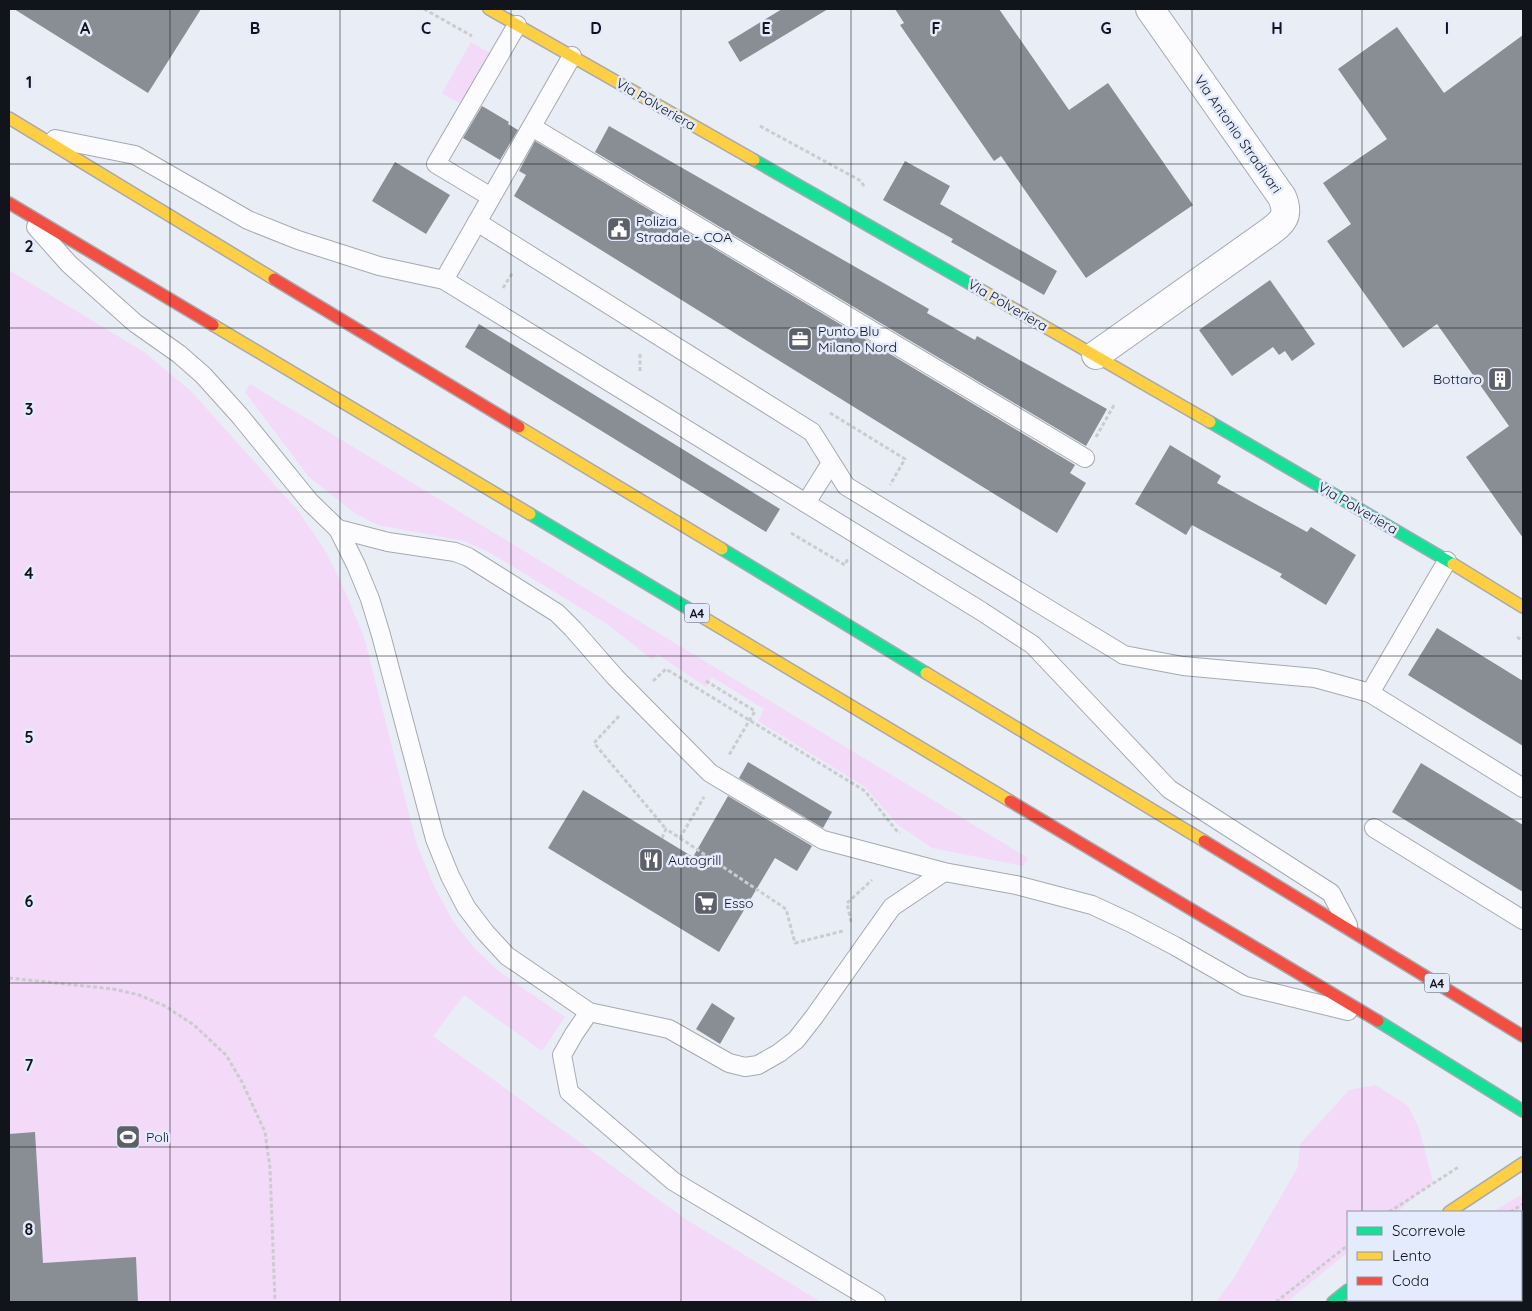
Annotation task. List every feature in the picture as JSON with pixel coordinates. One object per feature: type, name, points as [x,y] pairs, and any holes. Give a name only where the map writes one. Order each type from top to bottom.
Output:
[{"type":"main road","name":"Via Polveriera","points":[[489,9],[1096,355],[1523,607]]},
{"type":"main road","name":"A4","points":[[9,118],[1350,929],[1523,1036]]},
{"type":"main road","name":"A4","points":[[15,206],[1372,1017],[1523,1111]]},
{"type":"main road","points":[[1450,1211],[1521,1164]]},
{"type":"main road","points":[[1333,1302],[1347,1291]]},
{"type":"street","name":"Via Antonio Stradivari","points":[[1096,355],[1278,226],[1285,217],[1286,207],[1282,197],[1150,9]]},
{"type":"lane","points":[[491,197],[436,164],[517,25]]},
{"type":"lane","points":[[444,280],[572,56]]},
{"type":"lane","points":[[532,127],[1085,458]]},
{"type":"lane","points":[[35,134],[135,155],[248,220],[298,240],[379,266],[444,280],[981,610],[1033,645],[1169,788],[1331,893],[1350,929]]},
{"type":"lane","points":[[15,206],[69,264],[135,323],[179,354],[203,375],[240,416],[310,502],[338,529],[356,566],[372,608],[435,839],[450,876],[466,907],[507,956],[589,1012],[668,1029],[729,1063],[745,1067],[758,1065],[779,1053],[796,1040],[892,907],[944,872]]},
{"type":"lane","points":[[477,222],[812,432],[846,486],[1124,655],[1183,666],[1315,678],[1370,693],[1523,788]]},
{"type":"lane","points":[[806,503],[831,463]]},
{"type":"lane","points":[[338,529],[388,542],[455,552],[468,557],[557,613],[615,677],[710,773],[823,840],[944,872],[1016,885],[1092,905],[1158,936],[1245,986],[1372,1017]]},
{"type":"lane","points":[[1370,693],[1447,561]]},
{"type":"lane","points":[[1374,828],[1523,920]]},
{"type":"lane","points":[[589,1012],[562,1056],[569,1092],[673,1181],[876,1302]]},
{"type":"path","points":[[504,288],[524,251]]},
{"type":"path","points":[[1085,458],[1114,405]]},
{"type":"path","points":[[791,533],[845,565]]},
{"type":"path","points":[[706,681],[755,711]]},
{"type":"path","points":[[9,978],[113,989],[139,995],[165,1006],[194,1026],[226,1055],[242,1082],[265,1132],[270,1168],[275,1302]]},
{"type":"path","points":[[1391,1211],[1464,1164]]},
{"type":"path","points":[[1512,1211],[1523,1204]]},
{"type":"path","points":[[1276,1302],[1347,1246]]},
{"type":"shaded area","points":[[471,42],[491,54],[462,105],[442,93]]},
{"type":"shaded area","points":[[9,270],[144,352],[191,391],[299,512],[326,552],[364,637],[417,845],[435,888],[453,921],[475,949],[501,973],[565,1017],[542,1051],[464,995],[433,1036],[684,1218],[821,1302],[9,1302]]},
{"type":"shaded area","points":[[250,384],[1028,858],[1023,866],[932,848],[898,825],[865,787],[758,721],[764,709],[712,677],[706,687],[657,654],[653,660],[607,624],[489,552],[464,541],[378,525],[356,514],[309,477],[245,392]]},
{"type":"shaded area","points":[[1376,1085],[1408,1106],[1419,1128],[1433,1182],[1398,1211],[1347,1211],[1347,1253],[1287,1302],[1216,1302],[1234,1278],[1298,1167],[1300,1144],[1349,1090]]},
{"type":"shaded area","points":[[1523,1194],[1523,1302],[1364,1302],[1522,1301],[1522,1211],[1494,1211]]},
{"type":"building","points":[[14,9],[201,9],[148,93]]},
{"type":"building","points":[[782,9],[828,9],[740,62],[728,42]]},
{"type":"building","points":[[895,9],[999,9],[1069,110],[1108,83],[1193,205],[1086,278],[1001,156],[994,161],[900,25],[904,23]]},
{"type":"building","points":[[1397,27],[1444,93],[1523,35],[1523,538],[1466,457],[1509,426],[1437,324],[1403,348],[1327,241],[1351,224],[1323,183],[1387,139],[1338,69]]},
{"type":"building","points":[[482,106],[509,122],[508,124],[518,130],[500,160],[463,138]]},
{"type":"building","points":[[609,126],[929,309],[927,313],[975,340],[977,336],[1107,409],[1086,446],[595,152]]},
{"type":"building","name":"Punto Blu Milano Nord","points":[[535,141],[1075,465],[1070,473],[1086,483],[1057,533],[514,196],[526,175],[519,171]]},
{"type":"building","points":[[905,161],[950,186],[940,204],[1057,271],[1044,295],[951,242],[953,239],[883,200]]},
{"type":"building","points":[[395,162],[450,195],[426,234],[372,201]]},
{"type":"building","points":[[1270,280],[1315,344],[1292,361],[1285,351],[1279,355],[1273,347],[1232,376],[1199,330]]},
{"type":"building","points":[[479,324],[780,509],[766,532],[465,347]]},
{"type":"building","points":[[1170,445],[1221,476],[1217,483],[1307,532],[1311,527],[1356,555],[1326,605],[1280,577],[1282,574],[1192,525],[1186,535],[1135,504]]},
{"type":"building","points":[[1437,628],[1523,681],[1523,746],[1408,675]]},
{"type":"building","points":[[748,762],[832,812],[823,828],[739,778]]},
{"type":"building","points":[[1421,763],[1523,825],[1523,892],[1392,812]]},
{"type":"building","points":[[583,790],[693,857],[728,796],[812,846],[797,871],[775,858],[719,952],[548,848]]},
{"type":"building","points":[[712,1003],[735,1018],[720,1044],[696,1029]]},
{"type":"building","points":[[35,1132],[43,1263],[136,1257],[138,1302],[9,1302],[9,1134]]},
{"type":"traffic: fast","points":[[754,160],[974,286]]},
{"type":"traffic: fast","points":[[1210,422],[1453,564]]},
{"type":"traffic: fast","points":[[530,514],[699,615]]},
{"type":"traffic: fast","points":[[722,549],[926,673]]},
{"type":"traffic: fast","points":[[1378,1021],[1523,1111]]},
{"type":"traffic: fast","points":[[1333,1302],[1347,1291]]},
{"type":"traffic: slow","points":[[489,9],[754,160]]},
{"type":"traffic: slow","points":[[9,118],[274,279]]},
{"type":"traffic: slow","points":[[974,286],[1210,422]]},
{"type":"traffic: slow","points":[[213,325],[530,514]]},
{"type":"traffic: slow","points":[[519,427],[722,549]]},
{"type":"traffic: slow","points":[[1453,564],[1523,607]]},
{"type":"traffic: slow","points":[[699,615],[1010,801]]},
{"type":"traffic: slow","points":[[926,673],[1204,841]]},
{"type":"traffic: slow","points":[[1451,1211],[1523,1163]]},
{"type":"traffic: jam","points":[[9,203],[213,325]]},
{"type":"traffic: jam","points":[[274,279],[519,427]]},
{"type":"traffic: jam","points":[[1010,801],[1378,1021]]},
{"type":"traffic: jam","points":[[1204,841],[1523,1036]]},
{"type":"place","name":"Polizia Stradale - COA","points":[[619,229]]},
{"type":"place","name":"Punto Blu Milano Nord","points":[[800,339]]},
{"type":"place","name":"Bottaro","points":[[1500,379]]},
{"type":"place","name":"Autogrill","points":[[651,860]]},
{"type":"place","name":"Esso","points":[[706,903]]},
{"type":"place","name":"Polì","points":[[128,1137]]}]
